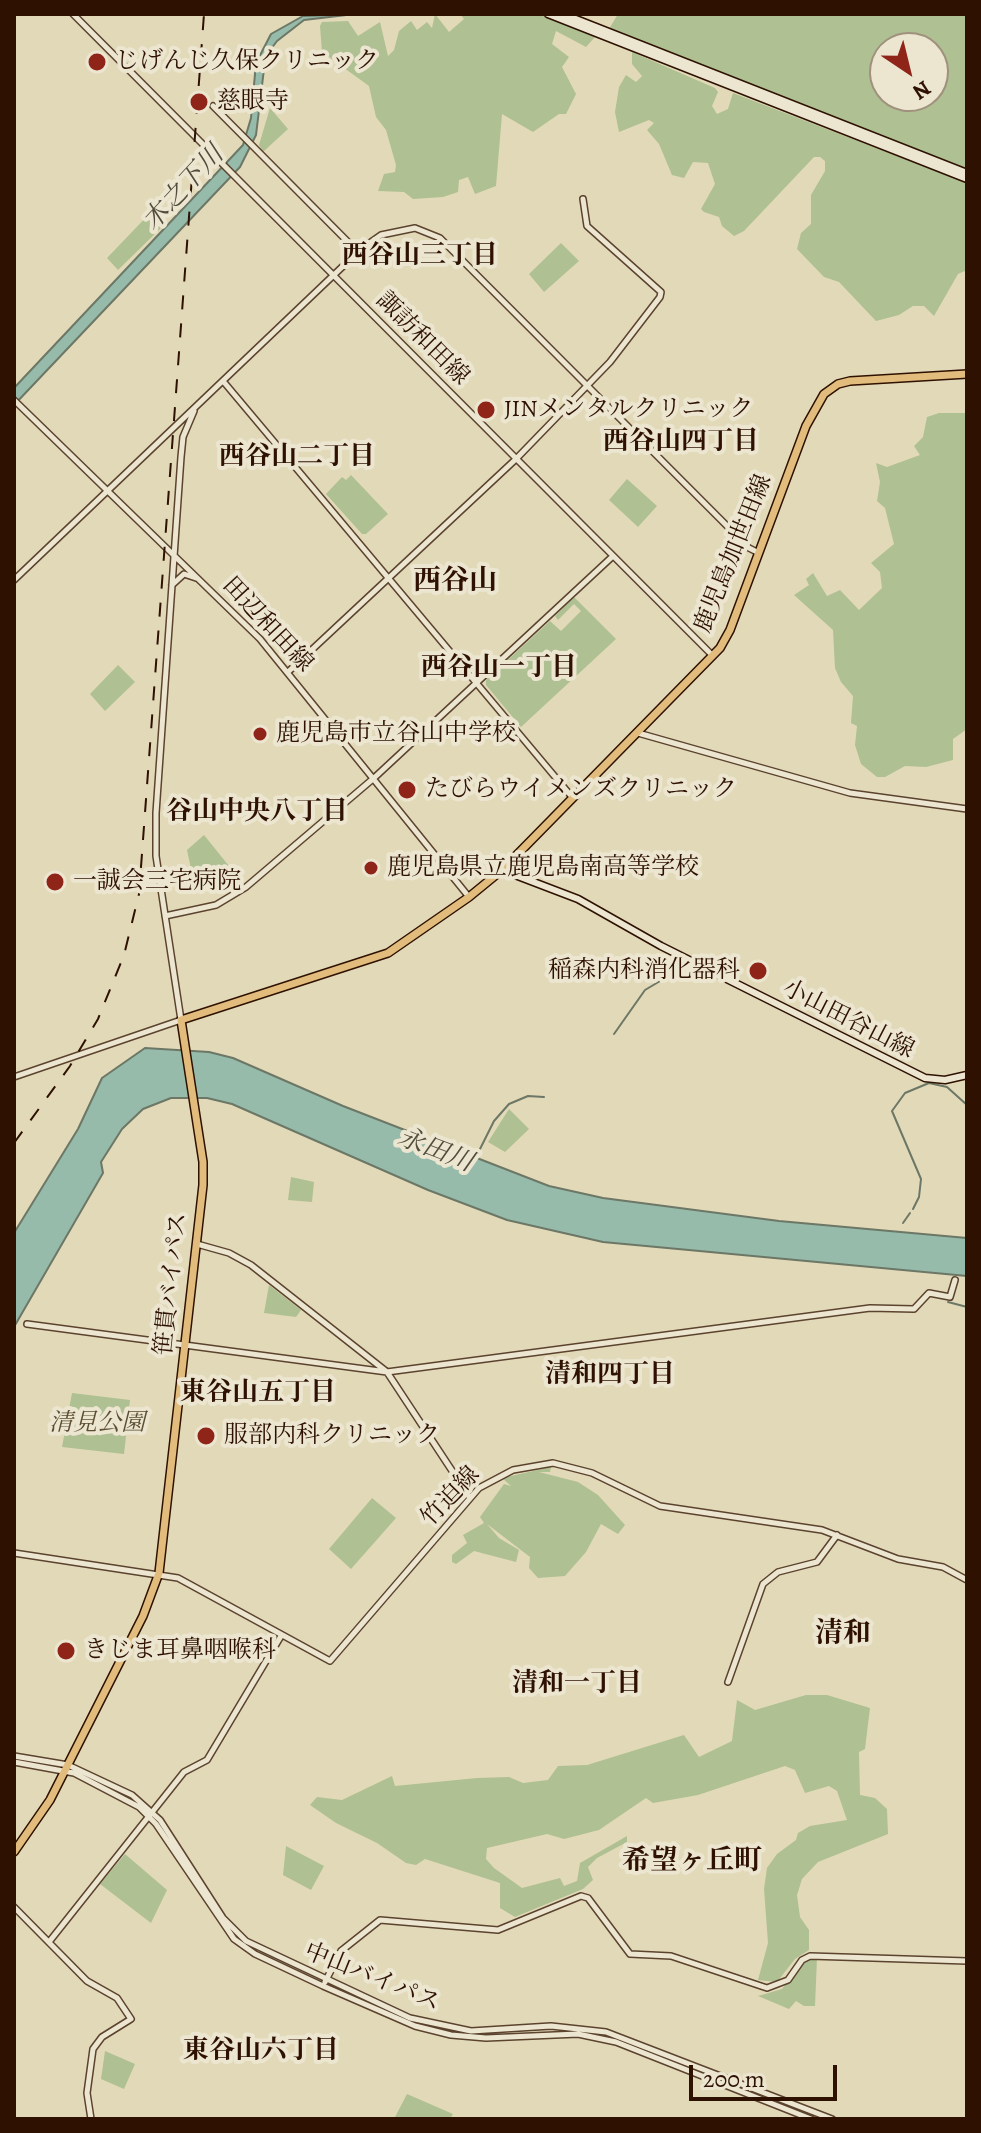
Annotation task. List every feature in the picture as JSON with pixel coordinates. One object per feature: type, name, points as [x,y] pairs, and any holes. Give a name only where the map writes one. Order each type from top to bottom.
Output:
[{"type":"main road","points":[[548,14],[967,176]]},
{"type":"main road","points":[[563,14],[594,30]]},
{"type":"main road","name":"鹿児島加世田線","points":[[181,1020],[388,953],[469,897],[502,870],[713,656],[730,630],[812,413],[830,388],[850,381],[967,374]]},
{"type":"main road","name":"小山田谷山線","points":[[502,870],[587,903],[661,946],[925,1078],[967,1075]]},
{"type":"main road","name":"笹貫バイパス","points":[[14,1852],[39,1820],[143,1616],[159,1573],[204,1165],[181,1020]]},
{"type":"street","name":"諏訪和田線","points":[[73,14],[713,656]]},
{"type":"street","points":[[213,106],[358,252]]},
{"type":"street","points":[[288,672],[516,459],[588,386],[610,362],[661,292],[587,226],[583,199]]},
{"type":"street","points":[[14,580],[358,252],[390,233],[415,228],[432,233],[749,548],[757,552]]},
{"type":"street","points":[[223,381],[572,797]]},
{"type":"street","name":"田辺和田線","points":[[16,402],[174,554],[288,672],[469,897]]},
{"type":"street","points":[[14,1077],[181,1020],[156,856],[156,813],[183,437],[199,403]]},
{"type":"street","points":[[176,424],[183,437]]},
{"type":"street","points":[[165,916],[205,908],[236,894],[374,778],[613,556]]},
{"type":"street","points":[[171,586],[184,574],[201,581]]},
{"type":"street","points":[[635,732],[835,789],[967,809]]},
{"type":"street","points":[[197,1244],[229,1253],[251,1265],[387,1372],[470,1498]]},
{"type":"street","points":[[27,1324],[387,1372],[870,1308],[914,1309],[929,1293],[950,1297],[955,1280]]},
{"type":"street","name":"竹迫線","points":[[14,1553],[159,1573],[182,1580],[327,1660],[334,1659],[470,1498],[496,1477],[524,1467],[553,1463],[592,1473],[660,1506],[837,1535],[898,1559],[943,1567],[967,1580]]},
{"type":"street","points":[[728,1682],[763,1584],[778,1572],[817,1562],[837,1535]]},
{"type":"street","points":[[49,1942],[184,1772],[207,1760],[281,1636]]},
{"type":"street","name":"中山バイパス","points":[[14,1759],[66,1767],[151,1814],[223,1918],[239,1935],[258,1949],[415,2026],[451,2035],[486,2038],[563,2033],[605,2039],[811,2119]]},
{"type":"street","points":[[324,1983],[341,1951],[380,1920],[498,1930],[581,1896],[588,1898],[630,1954],[671,1956],[767,1988],[788,1980],[802,1960],[810,1956],[967,1961]]},
{"type":"street","points":[[14,1907],[87,1981],[117,1998],[131,2019],[102,2037],[93,2049],[87,2093],[91,2119]]},
{"type":"street","name":"中山バイパス","points":[[804,2115],[832,2119]]},
{"type":"green space","points":[[435,14],[449,32],[464,19],[460,14],[538,14],[595,37],[586,47],[556,31],[552,44],[569,57],[562,67],[576,94],[566,114],[559,114],[533,132],[502,114],[496,186],[475,194],[468,177],[459,180],[458,192],[443,197],[413,199],[404,192],[378,191],[384,174],[395,172],[396,165],[386,130],[376,117],[369,86],[322,52],[320,26],[322,22],[348,21],[358,36],[380,22],[388,56],[394,50],[399,31],[411,21],[417,30],[427,22],[432,28]]},
{"type":"green space","points":[[618,14],[967,14],[967,169],[609,29]]},
{"type":"green space","points":[[632,52],[715,88],[718,92],[712,106],[717,114],[728,109],[733,93],[967,183],[967,270],[958,274],[934,316],[924,306],[913,306],[899,315],[876,321],[839,282],[824,277],[797,249],[801,233],[811,224],[811,195],[825,171],[825,161],[820,157],[814,157],[744,231],[734,236],[722,226],[719,217],[704,212],[701,209],[715,184],[708,163],[693,162],[684,178],[672,175],[659,144],[647,130],[654,123],[649,120],[619,132],[615,112],[619,87],[626,75],[636,82],[642,76],[632,64]]},
{"type":"green space","points":[[270,108],[288,129],[263,152],[259,145]]},
{"type":"green space","points":[[152,211],[164,225],[118,270],[107,258]]},
{"type":"green space","points":[[561,243],[579,261],[544,292],[529,274]]},
{"type":"green space","points":[[939,413],[967,413],[967,729],[953,739],[953,760],[926,767],[905,766],[885,777],[877,777],[861,764],[855,745],[857,726],[851,723],[853,696],[841,682],[835,668],[833,630],[794,595],[809,585],[806,579],[813,573],[827,596],[840,590],[859,610],[882,588],[880,572],[871,563],[894,544],[885,508],[877,501],[880,482],[876,463],[887,467],[920,455],[914,446],[923,437],[927,417]]},
{"type":"green space","points":[[351,475],[388,514],[366,534],[362,534],[326,494],[342,477],[346,480]]},
{"type":"green space","points":[[627,479],[657,506],[638,527],[609,500]]},
{"type":"green space","points":[[574,597],[616,639],[521,727],[486,685],[486,680],[550,621],[561,631],[581,611],[574,604],[558,620],[555,616]]},
{"type":"green space","points":[[118,665],[135,682],[105,711],[90,694]]},
{"type":"green space","points":[[204,835],[229,866],[211,878],[194,883],[187,850]]},
{"type":"green space","points":[[509,1109],[529,1129],[505,1152],[488,1142]]},
{"type":"green space","points":[[291,1177],[314,1182],[312,1202],[288,1200]]},
{"type":"green space","points":[[269,1285],[301,1310],[296,1317],[264,1313]]},
{"type":"green space","name":"清見公園","points":[[72,1393],[130,1400],[124,1454],[62,1447]]},
{"type":"green space","points":[[551,1467],[550,1472],[539,1472],[578,1482],[598,1495],[625,1525],[618,1534],[601,1524],[586,1552],[565,1576],[538,1578],[529,1568],[530,1557],[487,1524],[499,1538],[519,1550],[516,1562],[474,1551],[456,1564],[452,1562],[452,1555],[467,1543],[463,1535],[484,1523],[480,1517],[504,1484],[511,1486],[502,1478]]},
{"type":"green space","points":[[372,1498],[396,1518],[351,1569],[329,1549]]},
{"type":"green space","points":[[806,1695],[827,1695],[870,1708],[865,1749],[859,1752],[860,1795],[875,1798],[887,1809],[888,1834],[818,1862],[802,1879],[797,1895],[800,1917],[809,1930],[809,1950],[795,1959],[777,1982],[758,1980],[768,1943],[764,1889],[767,1868],[777,1854],[796,1840],[798,1833],[810,1826],[847,1820],[837,1791],[829,1786],[805,1793],[795,1770],[785,1766],[698,1795],[653,1803],[646,1798],[599,1830],[564,1839],[547,1834],[487,1848],[486,1859],[522,1888],[560,1878],[564,1886],[577,1881],[580,1863],[627,1836],[627,1842],[597,1858],[588,1867],[593,1880],[583,1889],[515,1917],[500,1908],[500,1883],[425,1859],[416,1865],[406,1863],[310,1805],[317,1797],[342,1800],[392,1776],[395,1786],[477,1778],[509,1777],[523,1783],[548,1780],[558,1766],[587,1765],[684,1735],[699,1757],[732,1741],[737,1700],[755,1710]]},
{"type":"green space","points":[[286,1846],[324,1866],[311,1890],[283,1875]]},
{"type":"green space","points":[[125,1854],[167,1890],[151,1923],[100,1884]]},
{"type":"green space","points":[[817,1958],[815,2006],[804,2006],[796,2001],[789,2009],[758,1996],[782,1989],[804,1961]]},
{"type":"green space","points":[[105,2051],[135,2064],[124,2089],[101,2079]]},
{"type":"green space","points":[[407,2094],[453,2114],[450,2119],[394,2119]]},
{"type":"water","points":[[355,14],[304,20],[277,41],[268,53],[264,69],[256,135],[240,167],[14,405],[14,388],[243,145],[251,118],[256,63],[271,34],[303,16]]},
{"type":"water","name":"永田川","points":[[145,1048],[209,1052],[233,1058],[343,1106],[549,1186],[603,1198],[779,1221],[967,1238],[967,1276],[603,1242],[507,1220],[428,1190],[232,1104],[207,1098],[171,1098],[143,1109],[122,1129],[101,1162],[103,1173],[14,1327],[14,1233],[78,1129],[102,1078]]},
{"type":"waterway","points":[[614,1034],[645,990],[677,971]]},
{"type":"waterway","points":[[913,1209],[919,1197],[921,1179],[892,1111],[905,1093],[929,1083],[947,1087],[967,1105]]},
{"type":"waterway","name":"永田川","points":[[479,1151],[494,1121],[509,1104],[528,1096],[544,1097]]},
{"type":"waterway","points":[[903,1223],[910,1213]]},
{"type":"waterway","points":[[948,1302],[967,1307]]},
{"type":"railway","points":[[14,1143],[70,1066],[98,1019],[124,955],[139,894],[204,14]]},
{"type":"place","name":"じげんじ久保クリニック","points":[[97,62]]},
{"type":"place","name":"慈眼寺","points":[[199,102]]},
{"type":"place","name":"JINメンタルクリニック","points":[[486,410]]},
{"type":"place","name":"鹿児島市立谷山中学校","points":[[260,734]]},
{"type":"place","name":"たびらウイメンズクリニック","points":[[407,790]]},
{"type":"place","name":"鹿児島県立鹿児島南高等学校","points":[[371,868]]},
{"type":"place","name":"一誠会三宅病院","points":[[55,882]]},
{"type":"place","name":"稲森内科消化器科","points":[[758,971]]},
{"type":"place","name":"服部内科クリニック","points":[[206,1436]]},
{"type":"place","name":"きじま耳鼻咽喉科","points":[[66,1651]]},
{"type":"district","name":"西谷山三丁目","points":[[420,257]]},
{"type":"district","name":"西谷山四丁目","points":[[681,443]]},
{"type":"district","name":"西谷山二丁目","points":[[297,458]]},
{"type":"district","name":"西谷山","points":[[455,582]]},
{"type":"district","name":"西谷山一丁目","points":[[499,669]]},
{"type":"district","name":"谷山中央八丁目","points":[[257,813]]},
{"type":"district","name":"清和四丁目","points":[[610,1376]]},
{"type":"district","name":"東谷山五丁目","points":[[258,1394]]},
{"type":"district","name":"清和","points":[[843,1635]]},
{"type":"district","name":"清和一丁目","points":[[577,1685]]},
{"type":"district","name":"希望ヶ丘町","points":[[692,1862]]},
{"type":"district","name":"東谷山六丁目","points":[[261,2052]]},
{"type":"water label","name":"木之下川","points":[[184,189]]}]
